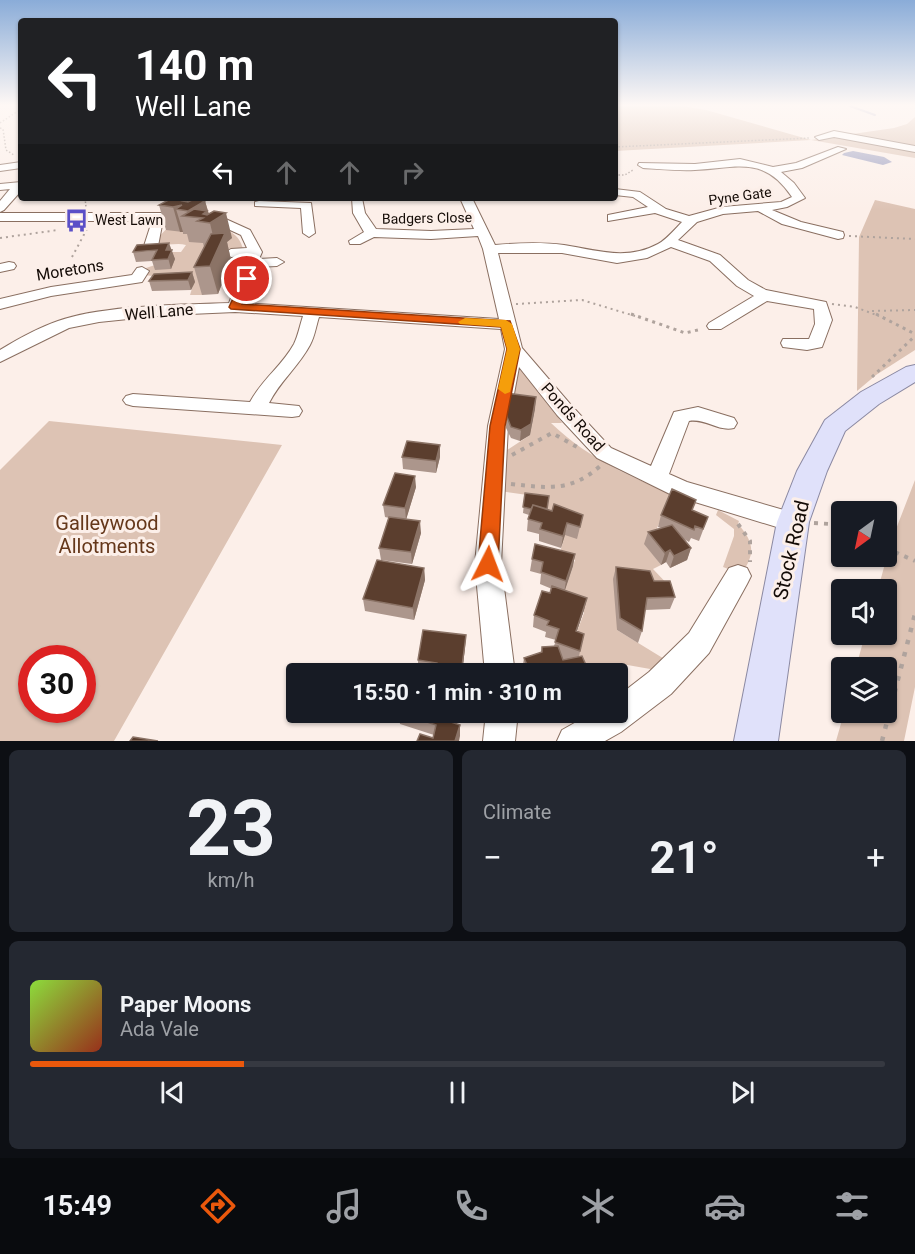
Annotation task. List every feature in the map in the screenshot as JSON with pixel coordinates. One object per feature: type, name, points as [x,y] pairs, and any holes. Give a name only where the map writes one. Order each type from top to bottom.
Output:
[{"type":"main road","name":"Stock Road","points":[[756,741],[794,522],[812,471],[834,426],[870,398],[915,372]]},
{"type":"street","points":[[867,141],[915,149]]},
{"type":"street","points":[[882,141],[894,146]]},
{"type":"street","name":"Pyne Gate","points":[[773,170],[798,166],[841,149]]},
{"type":"street","points":[[643,165],[695,167],[740,162],[773,170]]},
{"type":"street","points":[[0,168],[18,165]]},
{"type":"street","name":"Pyne Gate","points":[[489,249],[526,247],[562,249],[617,258],[642,255],[669,242],[691,221],[722,211],[783,205],[800,198],[773,170]]},
{"type":"street","points":[[0,188],[18,185]]},
{"type":"street","points":[[0,208],[18,187]]},
{"type":"street","points":[[618,192],[636,194],[657,209],[691,221]]},
{"type":"street","points":[[0,217],[82,222],[163,217],[238,219],[255,210],[260,201],[307,205],[309,233]]},
{"type":"street","name":"Badgers Close","points":[[358,201],[357,205],[362,220],[372,233]]},
{"type":"street","name":"Ponds Road","points":[[467,201],[489,249],[514,349],[592,448],[680,489],[794,522]]},
{"type":"street","points":[[759,206],[771,216],[790,224],[838,235]]},
{"type":"street","points":[[612,218],[657,209]]},
{"type":"street","points":[[151,246],[156,224],[163,217]]},
{"type":"street","points":[[235,307],[254,257],[246,233],[238,219]]},
{"type":"street","name":"Badgers Close","points":[[355,241],[372,233],[431,236],[482,232]]},
{"type":"street","points":[[669,242],[703,251],[722,263],[737,281],[755,292],[785,300],[822,304],[824,324],[816,343],[807,345],[789,343]]},
{"type":"street","points":[[231,254],[277,262]]},
{"type":"street","name":"Moretons","points":[[0,304],[26,296],[98,283],[138,279],[142,271]]},
{"type":"street","points":[[715,326],[766,295]]},
{"type":"street","name":"Well Lane","points":[[0,357],[27,341],[64,324],[111,316],[235,307],[506,324]]},
{"type":"street","points":[[257,408],[268,386],[285,369],[303,343],[312,313]]},
{"type":"street","points":[[499,663],[488,564],[498,426],[514,349]]},
{"type":"street","points":[[133,400],[292,411]]},
{"type":"street","points":[[657,478],[681,417],[696,413],[727,423]]},
{"type":"street","points":[[573,741],[610,721],[660,683],[699,643],[744,569]]},
{"type":"street","points":[[499,741],[501,723]]},
{"type":"path","points":[[5,141],[6,150],[14,155]]},
{"type":"path","points":[[618,147],[746,141]]},
{"type":"path","points":[[618,175],[625,175],[643,165]]},
{"type":"path","points":[[0,238],[82,222],[87,229],[72,257]]},
{"type":"path","points":[[838,235],[915,239]]},
{"type":"path","points":[[502,305],[582,300],[602,304],[685,333],[715,326]]},
{"type":"path","points":[[822,304],[849,304],[867,310],[915,335],[906,347],[864,383],[870,398]]},
{"type":"path","points":[[867,310],[881,312],[915,310]]},
{"type":"path","points":[[509,475],[508,484],[563,488],[581,480],[602,464],[592,448],[563,441],[552,433],[512,456]]},
{"type":"path","points":[[738,524],[749,536],[752,553],[744,569]]},
{"type":"path","points":[[897,553],[915,561]]},
{"type":"path","points":[[882,741],[915,614]]},
{"type":"green space","points":[[618,141],[801,141],[618,151]]},
{"type":"green space","points":[[814,141],[915,141],[915,158]]},
{"type":"green space","points":[[875,200],[915,209],[915,350],[876,375],[857,391],[859,237]]},
{"type":"green space","points":[[166,221],[211,225],[232,232],[239,239],[243,249],[241,253],[241,248],[224,249],[202,295],[190,295],[194,282],[145,275],[143,269],[158,264],[172,252],[181,252],[186,245],[163,244],[155,241],[172,223],[161,223]]},
{"type":"green space","points":[[518,368],[526,371],[562,423],[551,423],[567,437],[619,470],[696,503],[693,509],[669,502],[657,528],[669,536],[645,544],[661,565],[653,569],[673,590],[666,592],[617,630],[666,660],[656,670],[628,665],[628,663],[578,662],[573,642],[584,613],[584,605],[564,593],[575,560],[559,556],[565,535],[546,514],[549,498],[493,490],[504,452],[530,435],[535,409],[505,404]]},
{"type":"green space","name":"Galleywood Allotments","points":[[49,421],[282,445],[114,741],[0,741],[0,470]]},
{"type":"green space","points":[[915,480],[915,687],[904,741],[836,741],[841,723],[897,723],[897,657],[859,657],[862,645],[897,645],[897,579],[881,579],[884,567],[897,567],[897,526]]},
{"type":"green space","points":[[718,510],[739,521],[738,524],[750,542],[751,554],[741,574],[723,567],[734,536],[734,529],[716,515]]},
{"type":"water","points":[[853,151],[884,157],[892,162],[883,165],[842,155]]},
{"type":"building","points":[[166,201],[205,201],[188,211],[176,209],[182,205],[173,207],[159,205]]},
{"type":"building","points":[[194,209],[207,211],[203,214],[207,215],[214,211],[226,213],[210,223],[197,221],[203,218],[182,216]]},
{"type":"building","points":[[225,233],[210,266],[194,267],[211,234]]},
{"type":"building","points":[[169,243],[166,250],[172,250],[168,259],[152,260],[157,250],[133,252],[137,245]]},
{"type":"building","points":[[192,272],[188,280],[149,281],[154,274]]},
{"type":"building","points":[[506,393],[536,397],[531,424],[521,430],[511,427],[507,417]]},
{"type":"building","points":[[407,441],[440,445],[436,461],[402,457]]},
{"type":"building","points":[[395,473],[415,476],[405,508],[383,505]]},
{"type":"building","points":[[672,489],[696,500],[692,510],[708,517],[703,529],[695,526],[694,530],[661,515]]},
{"type":"building","points":[[525,493],[549,496],[547,509],[533,505],[531,509],[523,507]]},
{"type":"building","points":[[554,504],[583,515],[580,527],[567,523],[563,536],[540,529],[542,523],[528,519],[533,505],[552,511]]},
{"type":"building","points":[[389,517],[420,521],[411,552],[379,548]]},
{"type":"building","points":[[672,525],[691,548],[674,556],[670,550],[665,553],[648,532]]},
{"type":"building","points":[[535,544],[575,554],[566,581],[541,572],[543,562],[532,559]]},
{"type":"building","points":[[377,560],[424,568],[413,608],[363,599]]},
{"type":"building","points":[[616,567],[650,571],[654,581],[670,581],[675,597],[647,598],[642,631],[620,618]]},
{"type":"building","points":[[552,586],[587,598],[576,631],[584,634],[580,651],[555,642],[559,629],[547,625],[549,621],[534,615],[542,591],[550,593]]},
{"type":"building","points":[[423,630],[466,635],[462,663],[418,660]]},
{"type":"building","points":[[558,646],[563,660],[582,656],[585,663],[526,663],[524,658],[542,652],[542,647]]},
{"type":"building","points":[[430,723],[460,725],[455,741],[417,741],[420,734],[433,738],[436,725]]},
{"type":"building","points":[[133,737],[158,741],[130,741]]},
{"type":"slow traffic","points":[[465,322],[506,324],[514,349],[505,389]]},
{"type":"place","name":"West Lawn","points":[[77,220]]},
{"type":"route","points":[[247,279],[235,307],[506,324],[514,349],[498,426],[488,564]]}]
